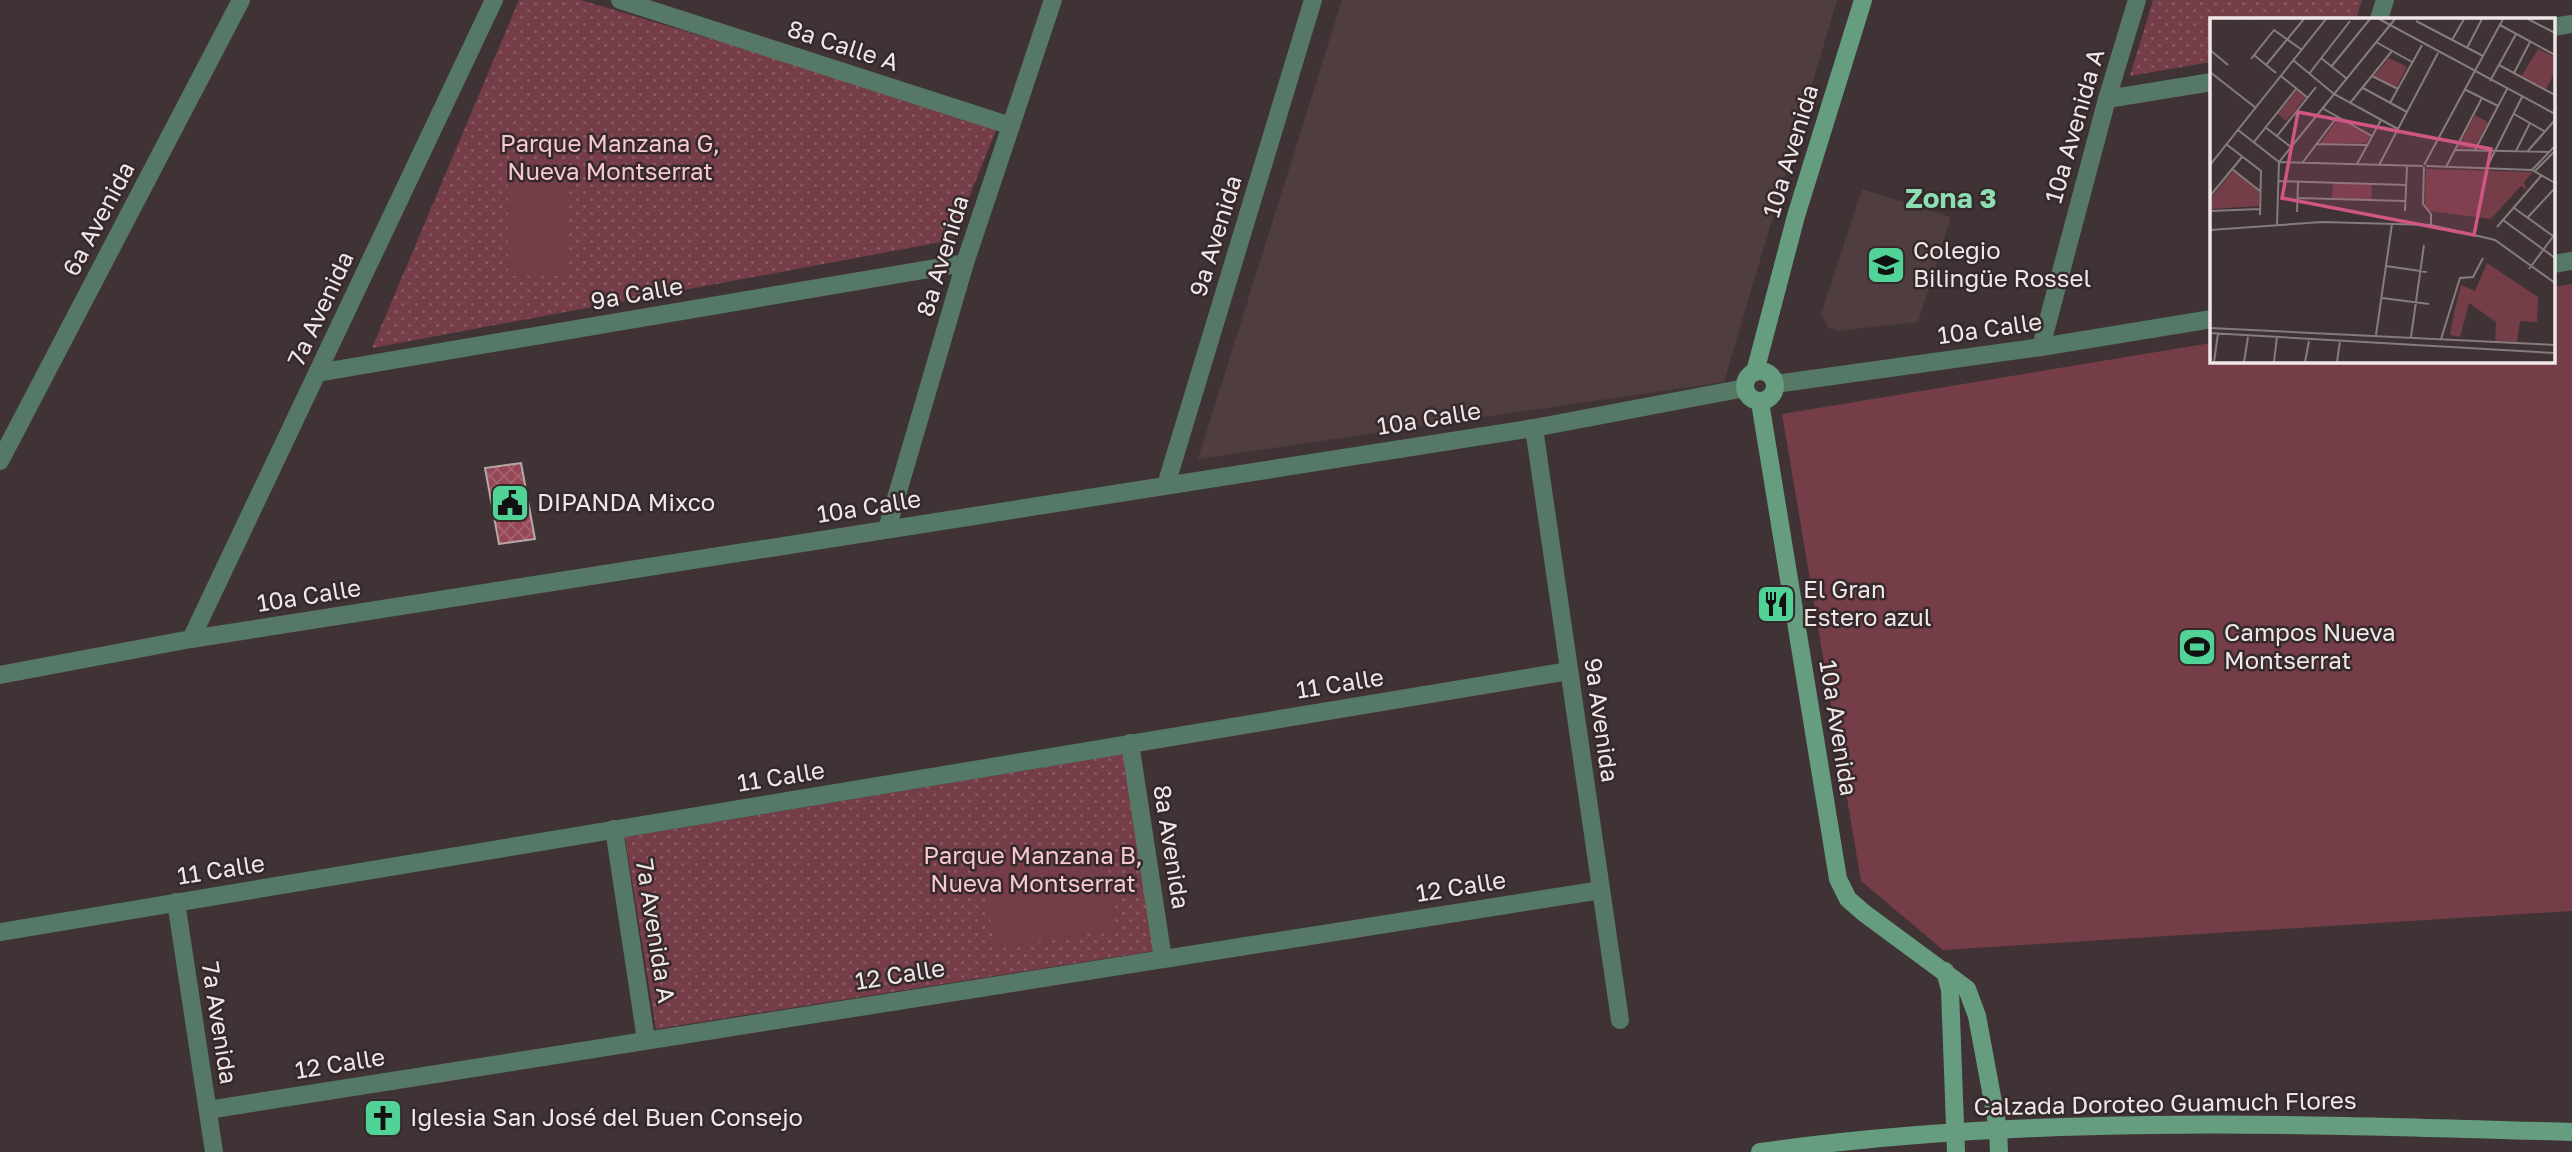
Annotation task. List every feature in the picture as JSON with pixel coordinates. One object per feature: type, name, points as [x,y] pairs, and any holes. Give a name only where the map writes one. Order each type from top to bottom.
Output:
[{"type":"street","name":"6a Avenida","points":[[0,461],[241,0]]},
{"type":"street","name":"7a Avenida","points":[[191,639],[494,0]]},
{"type":"street","name":"8a Calle A","points":[[620,0],[1011,126]]},
{"type":"street","name":"8a Avenida","points":[[887,529],[965,263],[1053,0]]},
{"type":"street","name":"9a Avenida","points":[[1166,485],[1313,0]]},
{"type":"street","name":"10a Avenida","points":[[1766,376],[1769,317],[1796,216],[1863,0]]},
{"type":"street","name":"10a Avenida A","points":[[2040,347],[2107,99],[2137,0]]},
{"type":"street","points":[[2379,18],[2385,0]]},
{"type":"street","points":[[2554,27],[2572,24]]},
{"type":"street","points":[[2107,99],[2210,82]]},
{"type":"street","name":"9a Calle","points":[[317,373],[965,263]]},
{"type":"street","name":"10a Calle","points":[[1766,376],[2040,347],[2210,319]]},
{"type":"street","points":[[1749,376],[1766,376],[1771,396],[1759,402],[1753,399],[1745,388],[1749,376]]},
{"type":"street","name":"10a Calle","points":[[0,675],[191,639],[1534,428],[1745,388]]},
{"type":"street","name":"10a Avenida","points":[[1759,402],[1838,879],[1848,899],[1864,913],[1966,989],[1977,1016],[1998,1129],[1999,1152]]},
{"type":"street","name":"9a Avenida","points":[[1534,428],[1620,1020]]},
{"type":"street","name":"11 Calle","points":[[0,932],[1569,671]]},
{"type":"street","name":"8a Avenida","points":[[1130,743],[1163,959]]},
{"type":"street","name":"7a Avenida A","points":[[614,829],[646,1040]]},
{"type":"street","name":"12 Calle","points":[[208,1110],[1601,890]]},
{"type":"street","name":"7a Avenida","points":[[176,902],[214,1152]]},
{"type":"street","points":[[1945,971],[1950,990],[1956,1152]]},
{"type":"street","name":"Calzada Doroteo Guamuch Flores","points":[[1760,1152],[1825,1143],[1998,1129],[2335,1125],[2572,1132]]},
{"type":"shaded area","points":[[1342,0],[1837,0],[1724,382],[1198,459]]},
{"type":"shaded area","name":"Colegio Bilingüe Rossel","points":[[1862,189],[1951,217],[1918,322],[1837,331],[1828,327],[1821,314]]},
{"type":"green space","name":"Parque Manzana G, Nueva Montserrat","points":[[519,0],[581,0],[998,125],[952,240],[372,348]]},
{"type":"green space","points":[[2153,0],[2362,0],[2356,18],[2210,18],[2210,62],[2130,76]]},
{"type":"green space","points":[[569,162],[566,276],[508,276],[508,164]]},
{"type":"green space","name":"Campos Nueva Montserrat","points":[[2572,284],[2572,911],[1943,950],[1861,881],[1782,414],[2210,343],[2210,362],[2554,362],[2554,287]]},
{"type":"green space","name":"Parque Manzana B, Nueva Montserrat","points":[[1124,754],[1154,951],[656,1029],[625,837]]},
{"type":"green space","points":[[1101,847],[1116,929],[995,949],[982,865]]},
{"type":"building","name":"DIPANDA Mixco","points":[[521,463],[535,539],[499,544],[485,468]]},
{"type":"place","name":"Colegio Bilingüe Rossel","points":[[1886,265]]},
{"type":"place","name":"DIPANDA Mixco","points":[[510,503]]},
{"type":"place","name":"El Gran Estero azul","points":[[1776,604]]},
{"type":"place","name":"Campos Nueva Montserrat","points":[[2197,647]]},
{"type":"place","name":"Iglesia San José del Buen Consejo","points":[[383,1118]]},
{"type":"district","name":"Zona 3","points":[[1951,198]]}]
